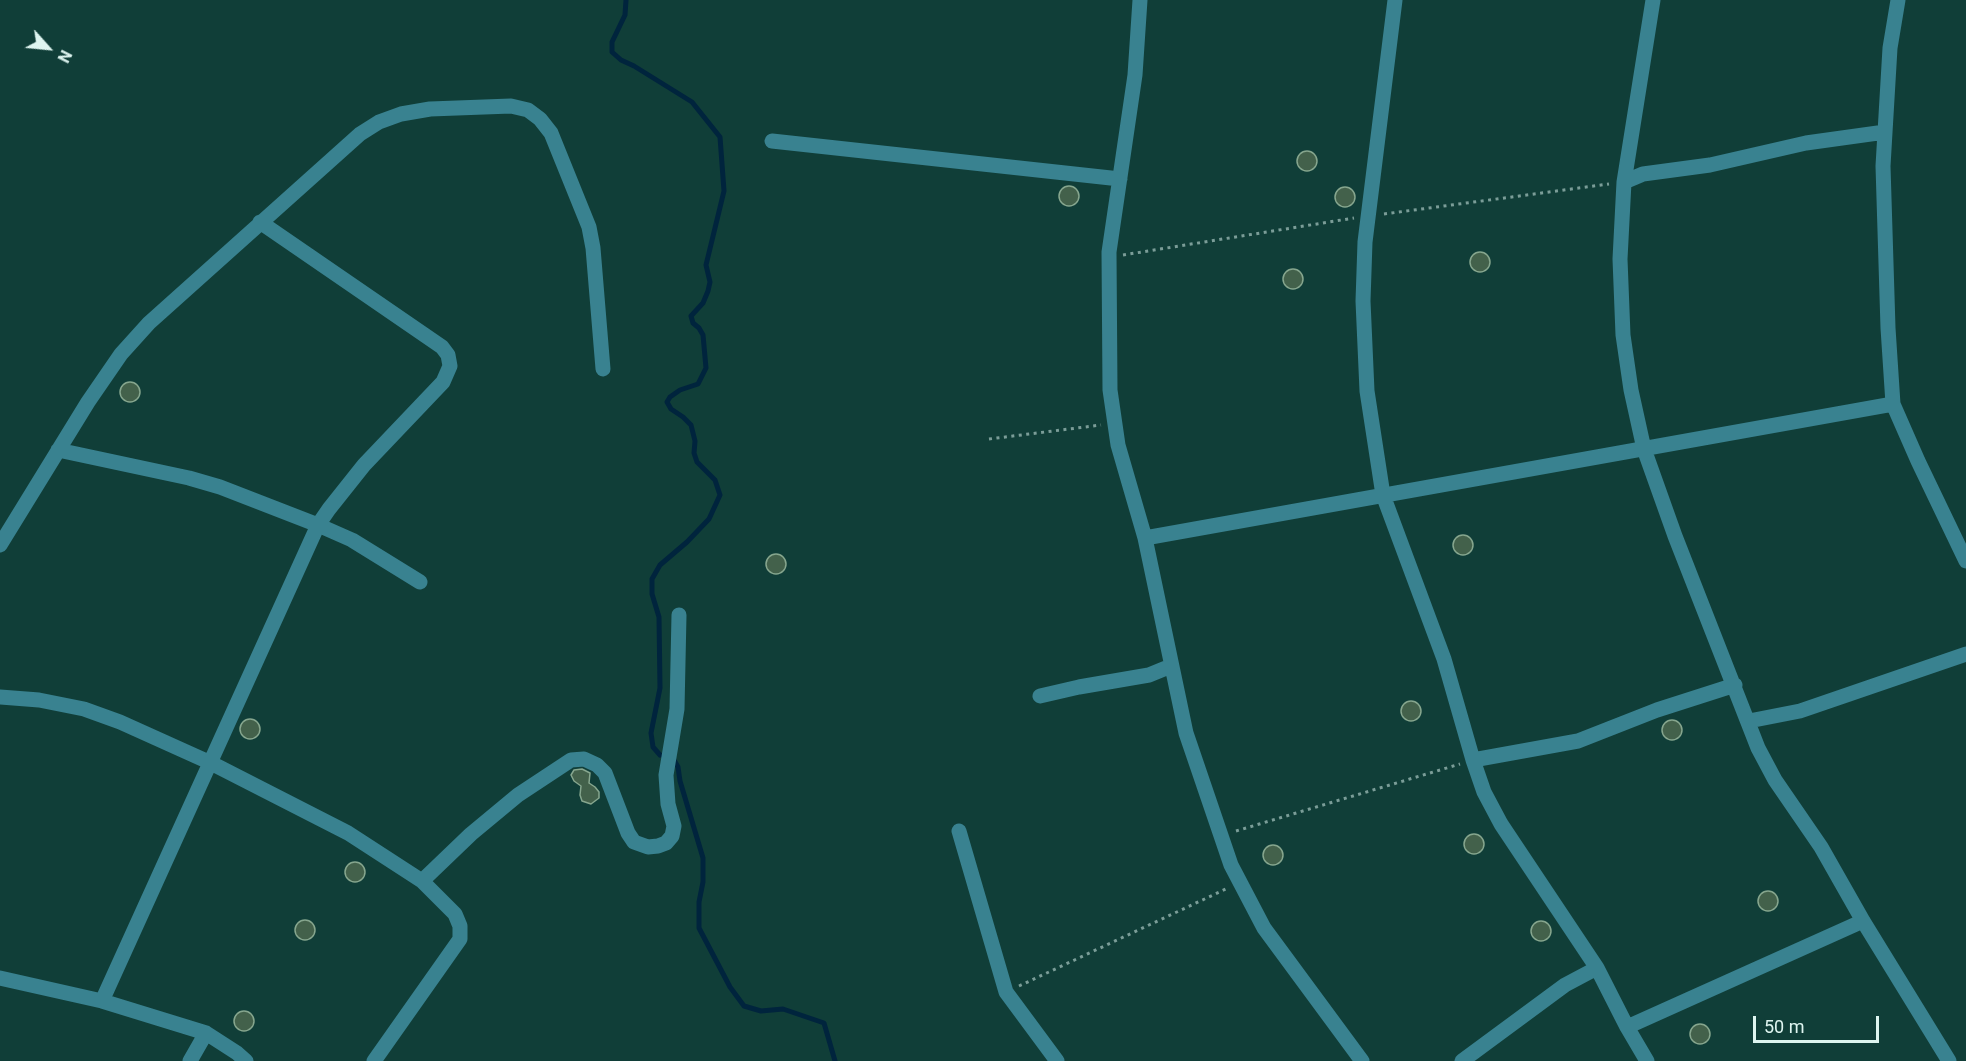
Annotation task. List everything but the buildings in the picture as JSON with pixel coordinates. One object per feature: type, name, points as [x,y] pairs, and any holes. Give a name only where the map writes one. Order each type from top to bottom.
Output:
[{"type":"street","points":[[1140,0],[1135,75],[1109,252],[1110,390],[1118,445],[1144,538],[1186,733],[1231,866],[1264,928],[1362,1061]]},
{"type":"street","points":[[1395,0],[1365,242],[1364,278],[1367,391],[1383,495],[1444,659],[1484,792],[1501,824],[1597,968],[1647,1061]]},
{"type":"street","points":[[1653,0],[1624,182],[1620,259],[1623,335],[1631,390],[1644,449],[1675,536],[1758,748],[1775,780],[1821,848],[1949,1061]]},
{"type":"street","points":[[1898,0],[1890,48],[1883,166],[1885,269],[1893,404],[1966,561]]},
{"type":"street","points":[[0,545],[88,402],[121,354],[149,323],[360,134],[379,122],[401,114],[430,110],[511,106],[528,110],[540,119],[551,133],[589,227],[593,248],[603,369]]},
{"type":"street","points":[[1624,182],[1644,174],[1710,165],[1806,143],[1885,132]]},
{"type":"street","points":[[772,141],[1120,179]]},
{"type":"street","points":[[102,1001],[318,525],[364,465],[443,382],[450,366],[448,355],[442,347],[260,222]]},
{"type":"street","points":[[1144,538],[1893,404]]},
{"type":"street","points":[[58,450],[179,475],[220,486],[352,540],[420,582]]},
{"type":"street","points":[[422,881],[471,834],[518,795],[571,760],[584,759],[597,765],[605,773],[628,833],[634,842],[648,847],[666,843],[672,836],[674,826],[668,804],[666,775],[677,709],[680,615]]},
{"type":"street","points":[[1749,721],[1800,711],[1966,654]]},
{"type":"street","points":[[1040,696],[1149,675],[1171,666]]},
{"type":"street","points":[[1473,760],[1578,741],[1658,710],[1735,685]]},
{"type":"street","points":[[0,697],[39,700],[84,709],[120,722],[211,764],[348,834],[422,881],[455,914],[460,926],[460,939],[374,1061]]},
{"type":"street","points":[[959,831],[1006,992],[1057,1061]]},
{"type":"street","points":[[1627,1027],[1863,921]]},
{"type":"street","points":[[1462,1061],[1565,985],[1597,968]]},
{"type":"street","points":[[0,978],[102,1001],[206,1033],[246,1061]]},
{"type":"street","points":[[190,1061],[206,1033]]},
{"type":"path","points":[[989,439],[1115,423]]},
{"type":"path","points":[[1221,835],[1473,760]]},
{"type":"path","points":[[1006,992],[1240,882]]},
{"type":"waterway","points":[[626,0],[625,15],[612,42],[612,52],[621,60],[692,102],[720,137],[724,191],[706,265],[710,282],[708,291],[703,303],[691,316],[693,323],[703,335],[706,368],[698,384],[680,390],[667,402],[671,409],[691,425],[697,462],[715,480],[720,495],[709,519],[660,565],[652,579],[652,594],[659,617],[660,688],[651,733],[653,747],[660,755]]},
{"type":"waterway","points":[[674,760],[678,767],[703,858],[699,928],[730,987],[744,1006],[761,1011],[783,1009],[824,1023],[835,1061]]}]
